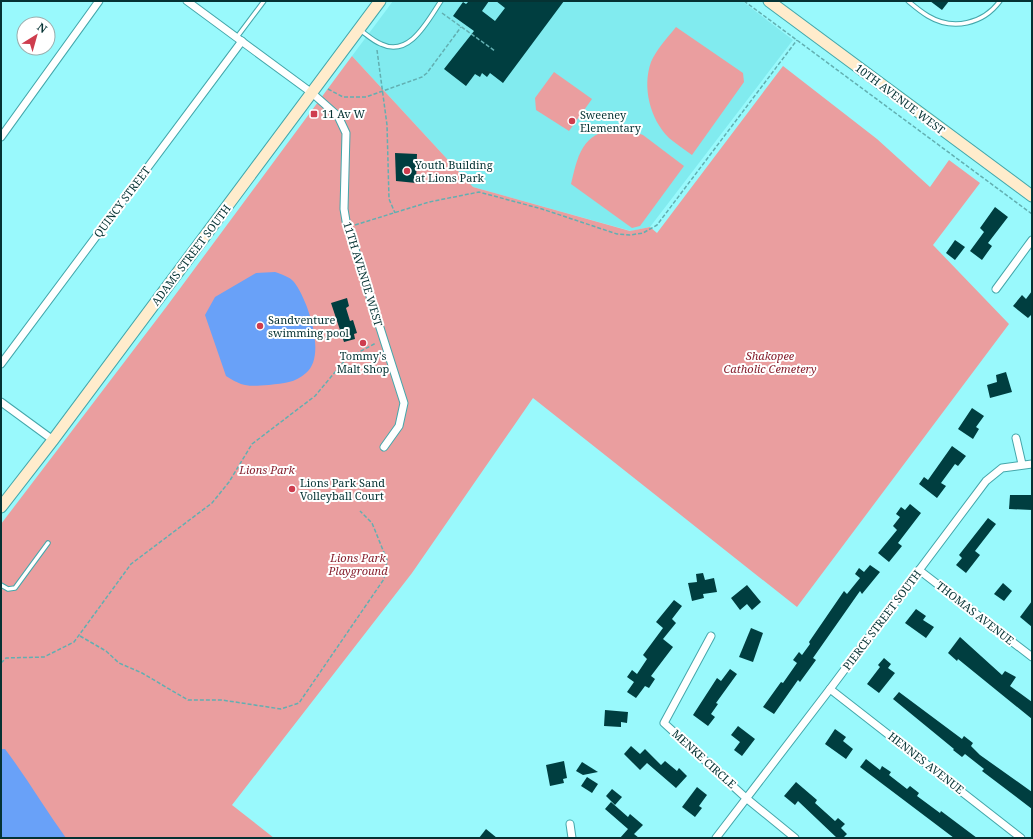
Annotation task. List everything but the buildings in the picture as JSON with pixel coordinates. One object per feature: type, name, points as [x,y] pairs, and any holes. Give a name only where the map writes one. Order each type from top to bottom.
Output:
[{"type":"street","points":[[1,137],[99,1]]},
{"type":"street","name":"11TH AVENUE WEST","points":[[187,1],[312,93],[334,111],[344,127],[346,141],[344,209],[346,221],[404,403],[400,426],[384,447]]},
{"type":"street","name":"ADAMS STREET SOUTH","points":[[1,507],[53,440],[380,1]]},
{"type":"street","name":"10TH AVENUE WEST","points":[[769,1],[1032,196]]},
{"type":"street","name":"QUINCY STREET","points":[[1,364],[240,39]]},
{"type":"street","points":[[996,289],[1032,240]]},
{"type":"street","points":[[1,402],[53,440]]},
{"type":"street","points":[[1016,438],[1022,464]]},
{"type":"street","name":"PIERCE STREET SOUTH","points":[[716,838],[986,481],[1002,468],[1022,464],[1032,464]]},
{"type":"street","name":"THOMAS AVENUE","points":[[919,570],[1032,657]]},
{"type":"street","name":"MENKE CIRCLE","points":[[711,636],[664,723],[746,798]]},
{"type":"street","name":"HENNES AVENUE","points":[[830,689],[1022,838]]},
{"type":"street","points":[[746,798],[795,838]]},
{"type":"street","points":[[570,824],[572,838]]},
{"type":"lane","points":[[240,39],[264,1]]},
{"type":"lane","points":[[359,29],[380,44],[391,47],[405,44],[416,36],[441,1]]},
{"type":"lane","points":[[908,1],[929,16],[946,23],[965,25],[981,18],[996,7],[1000,1]]},
{"type":"lane","points":[[1,585],[8,589],[15,588],[48,543]]},
{"type":"path","points":[[744,1],[1032,214]]},
{"type":"path","points":[[442,13],[495,51]]},
{"type":"path","points":[[320,82],[338,95],[350,98],[366,97],[422,77],[427,73],[461,27]]},
{"type":"path","points":[[355,225],[428,202],[479,192],[542,209],[616,234],[630,235],[643,233],[657,225],[797,40]]},
{"type":"path","points":[[377,50],[387,133],[389,199],[395,212]]},
{"type":"path","points":[[1,663],[6,658],[44,656],[74,642],[80,636],[131,564],[221,494],[252,444],[316,396],[346,359],[384,340]]},
{"type":"path","points":[[80,636],[106,651],[119,663],[142,673],[188,700],[222,700],[281,709],[299,703],[384,579],[387,560],[372,523],[360,511]]},
{"type":"shaded area","name":"Sweeney Elementary","points":[[393,1],[742,1],[793,40],[650,227],[631,231],[473,187],[352,56]]},
{"type":"shaded area","name":"Sandventure swimming pool","points":[[275,272],[292,280],[305,301],[313,328],[315,341],[315,354],[312,365],[306,373],[298,379],[289,382],[256,386],[238,383],[226,376],[205,315],[215,297],[256,273]]},
{"type":"shaded area","points":[[1,749],[5,749],[66,838],[1,838]]},
{"type":"green space","points":[[676,27],[743,73],[744,82],[692,155],[669,138],[662,130],[653,112],[648,92],[648,72],[653,57]]},
{"type":"green space","name":"Lions Park","points":[[352,56],[473,187],[630,231],[650,227],[657,233],[783,66],[877,139],[930,187],[949,160],[980,183],[933,245],[1009,324],[797,607],[533,398],[412,573],[232,805],[274,838],[1,838],[1,524],[167,306]]},
{"type":"green space","points":[[554,72],[592,99],[569,131],[536,110],[535,98]]},
{"type":"green space","points":[[624,128],[643,135],[684,166],[640,226],[632,228],[571,184],[577,161],[586,144],[600,133]]},
{"type":"place","name":"11 Av W","points":[[314,114]]},
{"type":"place","name":"Sweeney Elementary","points":[[572,121]]},
{"type":"place","name":"Youth Building at Lions Park","points":[[407,171]]},
{"type":"place","name":"Sandventure swimming pool","points":[[260,326]]},
{"type":"place","name":"Tommy's Malt Shop","points":[[363,343]]},
{"type":"place","name":"Lions Park Sand Volleyball Court","points":[[292,489]]},
{"type":"park label","name":"Shakopee Catholic Cemetery","points":[[770,362]]},
{"type":"park label","name":"Lions Park Playground","points":[[358,564]]}]
